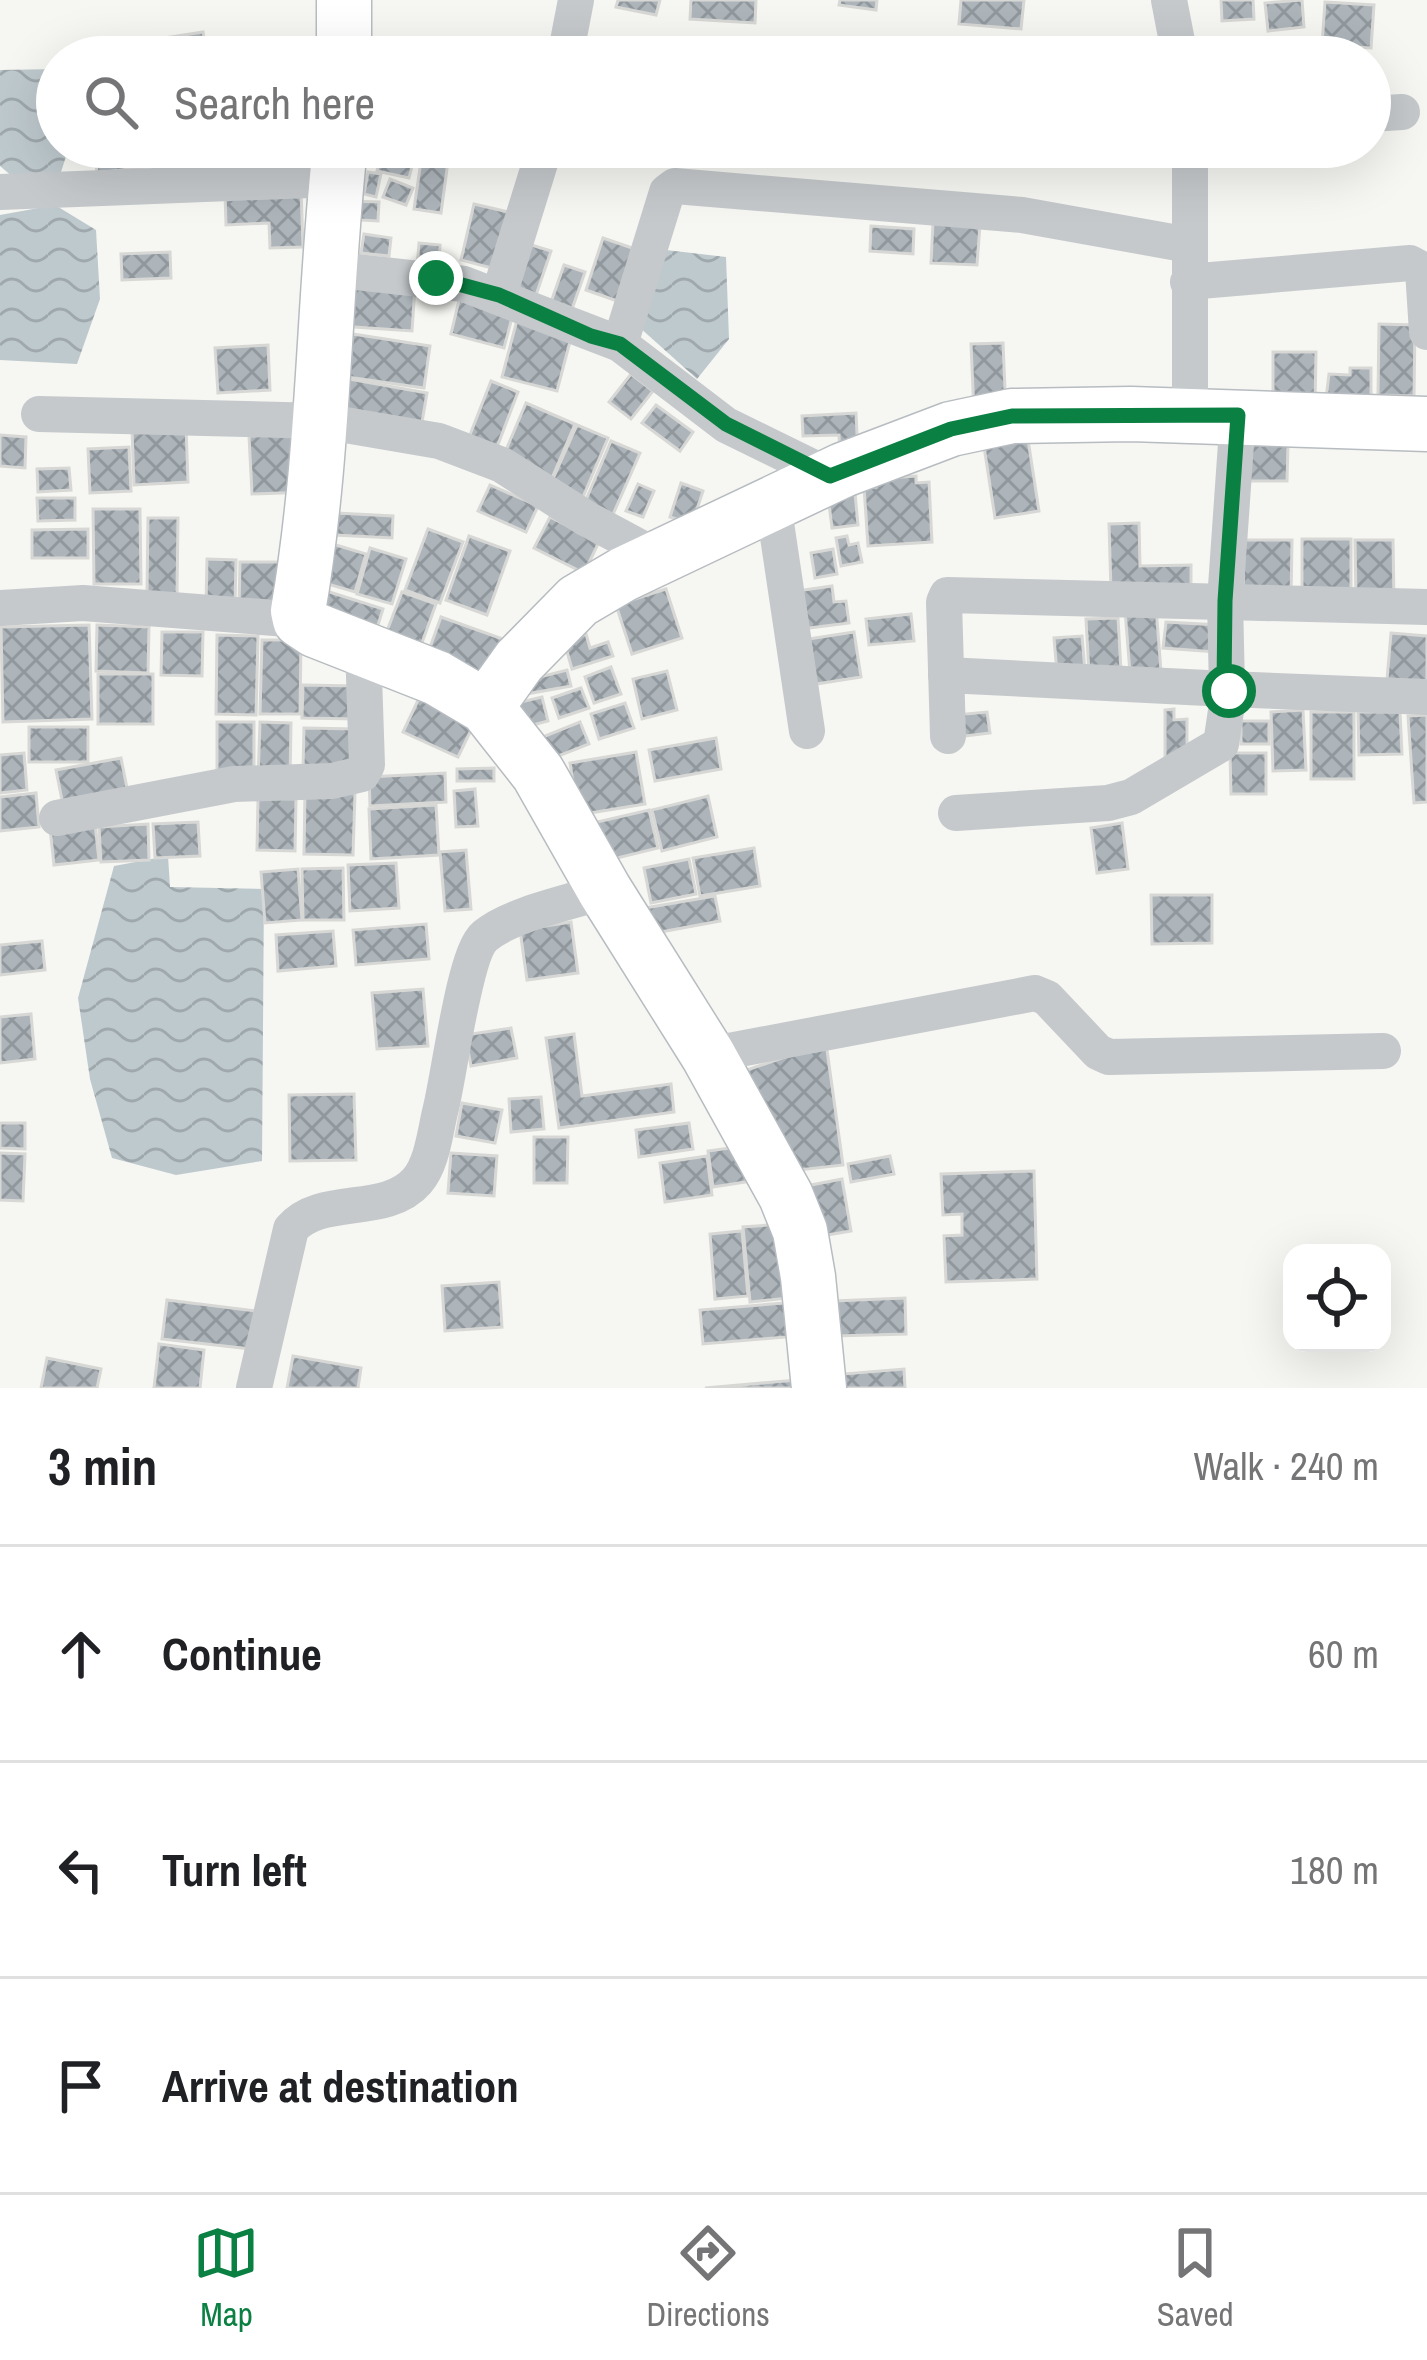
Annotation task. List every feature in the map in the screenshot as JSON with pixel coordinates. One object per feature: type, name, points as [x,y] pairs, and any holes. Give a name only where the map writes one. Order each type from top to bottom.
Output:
[{"type":"street","points":[[344,0],[344,36]]},
{"type":"street","points":[[569,36],[576,0]]},
{"type":"street","points":[[1168,0],[1176,36]]},
{"type":"street","points":[[0,192],[280,168]]},
{"type":"street","points":[[300,620],[322,421],[338,168]]},
{"type":"street","points":[[499,295],[528,168]]},
{"type":"street","points":[[956,812],[1108,803],[1131,797],[1221,744],[1228,690],[1225,601],[1214,414],[1189,263],[1190,168]]},
{"type":"street","points":[[620,344],[667,192],[675,186],[1022,215],[1189,263],[1410,263],[1424,270],[1427,332]]},
{"type":"street","points":[[330,269],[436,278],[499,295],[620,344],[726,424],[830,476]]},
{"type":"street","points":[[40,414],[322,421],[439,441],[502,465],[586,519],[658,556]]},
{"type":"street","points":[[486,707],[518,661],[578,601],[658,556],[830,476],[951,429],[1012,416],[1214,414],[1427,424]]},
{"type":"street","points":[[773,503],[807,731]]},
{"type":"street","points":[[948,736],[947,595],[1427,607]]},
{"type":"street","points":[[0,608],[83,603],[300,620],[437,678],[486,707],[538,773],[604,891],[708,1055],[786,1196],[800,1231],[819,1388]]},
{"type":"street","points":[[57,818],[234,784],[332,781],[362,774],[367,765],[363,647]]},
{"type":"street","points":[[946,675],[1427,697]]},
{"type":"street","points":[[254,1388],[291,1229],[304,1217],[388,1198],[419,1180],[451,1072],[477,943],[498,927],[604,891]]},
{"type":"street","points":[[708,1055],[1035,993],[1047,998],[1098,1052],[1109,1057],[1383,1051]]},
{"type":"water","points":[[36,69],[36,168],[62,168],[61,172],[14,178],[0,166],[0,70]]},
{"type":"water","points":[[55,205],[96,230],[100,299],[77,364],[0,360],[0,215]]},
{"type":"water","points":[[666,250],[726,257],[729,339],[697,379],[638,326]]},
{"type":"water","points":[[168,856],[170,887],[264,889],[262,1161],[176,1175],[112,1158],[90,1079],[78,998],[114,866]]},
{"type":"building","points":[[618,0],[660,0],[656,15],[616,7]]},
{"type":"building","points":[[691,0],[756,0],[755,23],[690,19]]},
{"type":"building","points":[[840,0],[877,0],[876,10],[839,5]]},
{"type":"building","points":[[961,0],[1024,0],[1021,29],[959,24]]},
{"type":"building","points":[[1221,0],[1253,0],[1254,19],[1222,21]]},
{"type":"building","points":[[1302,0],[1304,27],[1268,31],[1265,3]]},
{"type":"building","points":[[1325,2],[1374,5],[1372,36],[1323,36]]},
{"type":"building","points":[[96,168],[138,168],[97,173]]},
{"type":"building","points":[[378,168],[412,168],[409,178]]},
{"type":"building","points":[[420,168],[447,168],[441,213],[414,209]]},
{"type":"building","points":[[368,172],[381,174],[376,197],[364,194]]},
{"type":"building","points":[[390,179],[413,188],[406,205],[383,197]]},
{"type":"building","points":[[301,189],[303,247],[270,248],[269,223],[226,225],[225,193]]},
{"type":"building","points":[[346,201],[379,202],[378,221],[345,219]]},
{"type":"building","points":[[474,204],[517,214],[503,271],[461,260]]},
{"type":"building","points":[[933,222],[980,225],[977,265],[931,263]]},
{"type":"building","points":[[871,226],[914,229],[913,254],[870,251]]},
{"type":"building","points":[[364,234],[391,238],[389,256],[361,253]]},
{"type":"building","points":[[603,238],[641,251],[623,303],[586,290]]},
{"type":"building","points":[[419,243],[440,245],[439,268],[417,267]]},
{"type":"building","points":[[525,243],[551,251],[534,301],[509,292]]},
{"type":"building","points":[[170,252],[171,278],[122,280],[121,254]]},
{"type":"building","points":[[564,265],[585,272],[570,315],[549,308]]},
{"type":"building","points":[[343,282],[415,287],[412,331],[340,326]]},
{"type":"building","points":[[459,300],[513,314],[504,348],[451,334]]},
{"type":"building","points":[[517,320],[572,334],[557,391],[502,377]]},
{"type":"building","points":[[1379,324],[1415,325],[1414,396],[1378,395]]},
{"type":"building","points":[[353,334],[430,346],[424,388],[347,377]]},
{"type":"building","points":[[1003,343],[1006,412],[974,413],[971,344]]},
{"type":"building","points":[[268,345],[270,390],[218,393],[215,348]]},
{"type":"building","points":[[1273,352],[1316,352],[1315,407],[1273,407]]},
{"type":"building","points":[[1350,368],[1371,368],[1371,416],[1324,415],[1329,374],[1350,375]]},
{"type":"building","points":[[631,374],[653,391],[631,419],[609,402]]},
{"type":"building","points":[[349,379],[427,393],[420,434],[342,420]]},
{"type":"building","points":[[491,381],[518,392],[494,455],[466,445]]},
{"type":"building","points":[[526,403],[575,424],[552,478],[503,457]]},
{"type":"building","points":[[656,405],[693,432],[680,451],[642,423]]},
{"type":"building","points":[[856,413],[858,454],[840,455],[839,435],[803,436],[802,416]]},
{"type":"building","points":[[577,425],[608,438],[580,504],[548,490]]},
{"type":"building","points":[[186,426],[188,482],[134,485],[132,429]]},
{"type":"building","points":[[305,433],[307,492],[252,494],[249,436]]},
{"type":"building","points":[[1027,433],[1039,511],[995,518],[983,440]]},
{"type":"building","points":[[0,435],[26,437],[25,468],[0,466]]},
{"type":"building","points":[[611,441],[640,453],[611,519],[583,507]]},
{"type":"building","points":[[1246,444],[1288,445],[1287,481],[1246,481]]},
{"type":"building","points":[[129,447],[131,491],[90,493],[88,449]]},
{"type":"building","points":[[69,468],[71,490],[38,492],[37,469]]},
{"type":"building","points":[[916,476],[916,483],[929,482],[932,542],[868,546],[864,487],[876,487],[875,479]]},
{"type":"building","points":[[681,483],[703,491],[692,524],[670,517]]},
{"type":"building","points":[[638,484],[654,491],[643,517],[626,511]]},
{"type":"building","points":[[490,485],[538,506],[526,532],[478,511]]},
{"type":"building","points":[[855,493],[858,525],[832,528],[828,496]]},
{"type":"building","points":[[37,498],[75,498],[75,520],[38,521]]},
{"type":"building","points":[[93,509],[140,509],[141,584],[94,584]]},
{"type":"building","points":[[336,513],[393,516],[392,538],[335,535]]},
{"type":"building","points":[[550,517],[599,542],[584,573],[534,548]]},
{"type":"building","points":[[148,518],[178,518],[177,594],[147,593]]},
{"type":"building","points":[[1139,523],[1140,566],[1191,565],[1191,589],[1111,591],[1109,524]]},
{"type":"building","points":[[88,529],[88,558],[32,558],[32,530]]},
{"type":"building","points":[[428,529],[463,542],[440,603],[405,590]]},
{"type":"building","points":[[469,536],[510,551],[487,615],[446,600]]},
{"type":"building","points":[[847,536],[849,545],[858,543],[862,562],[841,566],[836,538]]},
{"type":"building","points":[[1302,539],[1351,539],[1351,597],[1302,597]]},
{"type":"building","points":[[1244,540],[1292,540],[1291,599],[1243,599]]},
{"type":"building","points":[[1355,540],[1393,540],[1394,600],[1356,601]]},
{"type":"building","points":[[326,542],[366,554],[355,592],[314,580]]},
{"type":"building","points":[[370,548],[406,559],[392,604],[357,594]]},
{"type":"building","points":[[833,549],[837,574],[815,578],[811,553]]},
{"type":"building","points":[[207,559],[236,560],[235,605],[206,604]]},
{"type":"building","points":[[240,562],[283,562],[282,610],[239,609]]},
{"type":"building","points":[[832,586],[834,602],[846,601],[849,623],[801,629],[797,591]]},
{"type":"building","points":[[317,588],[383,609],[372,644],[305,623]]},
{"type":"building","points":[[666,589],[682,638],[632,654],[616,605]]},
{"type":"building","points":[[402,592],[436,604],[415,662],[380,649]]},
{"type":"building","points":[[1156,607],[1161,671],[1130,673],[1125,610]]},
{"type":"building","points":[[911,614],[914,641],[869,645],[866,619]]},
{"type":"building","points":[[441,617],[511,642],[495,686],[425,661]]},
{"type":"building","points":[[1118,618],[1121,671],[1089,673],[1086,619]]},
{"type":"building","points":[[1166,622],[1218,625],[1216,652],[1163,648]]},
{"type":"building","points":[[89,625],[92,719],[3,722],[1,627]]},
{"type":"building","points":[[97,625],[149,627],[148,673],[96,671]]},
{"type":"building","points":[[162,632],[203,632],[202,676],[161,675]]},
{"type":"building","points":[[854,632],[861,677],[810,685],[802,640]]},
{"type":"building","points":[[1391,633],[1427,636],[1427,695],[1386,691]]},
{"type":"building","points":[[586,634],[590,648],[608,642],[613,656],[572,669],[564,641]]},
{"type":"building","points":[[217,635],[258,636],[256,715],[216,714]]},
{"type":"building","points":[[1082,636],[1085,671],[1057,673],[1054,638]]},
{"type":"building","points":[[262,640],[301,640],[300,714],[260,714]]},
{"type":"building","points":[[540,662],[544,676],[567,670],[571,686],[515,696]]},
{"type":"building","points":[[611,667],[621,694],[594,703],[585,677]]},
{"type":"building","points":[[667,671],[677,710],[642,719],[633,679]]},
{"type":"building","points":[[98,674],[153,674],[153,724],[98,724]]},
{"type":"building","points":[[303,685],[357,686],[356,719],[302,718]]},
{"type":"building","points":[[581,688],[589,708],[559,718],[552,698]]},
{"type":"building","points":[[421,694],[476,720],[458,757],[403,732]]},
{"type":"building","points":[[542,697],[548,721],[511,731],[504,706]]},
{"type":"building","points":[[625,703],[634,728],[599,739],[591,714]]},
{"type":"building","points":[[1174,709],[1174,720],[1187,719],[1187,763],[1165,763],[1165,710]]},
{"type":"building","points":[[1303,710],[1306,770],[1273,771],[1271,712]]},
{"type":"building","points":[[987,712],[990,733],[956,737],[954,715]]},
{"type":"building","points":[[1311,712],[1354,712],[1354,779],[1311,779]]},
{"type":"building","points":[[1358,712],[1400,712],[1402,754],[1359,755]]},
{"type":"building","points":[[1427,715],[1427,802],[1414,803],[1408,716]]},
{"type":"building","points":[[1241,721],[1269,721],[1269,744],[1241,744]]},
{"type":"building","points":[[217,722],[254,722],[254,782],[217,782]]},
{"type":"building","points":[[260,722],[291,723],[290,781],[258,781]]},
{"type":"building","points":[[580,722],[589,744],[543,762],[535,740]]},
{"type":"building","points":[[29,727],[88,727],[88,762],[29,762]]},
{"type":"building","points":[[304,728],[356,729],[356,769],[303,768]]},
{"type":"building","points":[[716,738],[721,769],[655,781],[649,750]]},
{"type":"building","points":[[636,752],[645,804],[578,815],[570,763]]},
{"type":"building","points":[[24,753],[27,790],[0,793],[0,755]]},
{"type":"building","points":[[1230,753],[1266,753],[1266,794],[1231,794]]},
{"type":"building","points":[[121,758],[130,803],[65,815],[56,770]]},
{"type":"building","points":[[494,768],[494,781],[457,781],[457,769]]},
{"type":"building","points":[[445,773],[446,802],[370,806],[369,777]]},
{"type":"building","points":[[475,789],[478,826],[456,827],[454,791]]},
{"type":"building","points":[[305,792],[355,793],[353,855],[304,854]]},
{"type":"building","points":[[36,793],[39,827],[0,831],[0,797]]},
{"type":"building","points":[[708,796],[717,837],[662,851],[652,810]]},
{"type":"building","points":[[258,798],[296,799],[295,851],[257,850]]},
{"type":"building","points":[[436,805],[439,855],[371,859],[369,809]]},
{"type":"building","points":[[649,810],[658,848],[593,864],[584,825]]},
{"type":"building","points":[[198,822],[200,856],[155,858],[153,824]]},
{"type":"building","points":[[1122,823],[1128,869],[1097,873],[1091,828]]},
{"type":"building","points":[[95,824],[99,860],[54,865],[50,828]]},
{"type":"building","points":[[148,824],[149,860],[101,862],[99,827]]},
{"type":"building","points":[[754,848],[760,886],[700,896],[693,858]]},
{"type":"building","points":[[466,850],[471,909],[445,911],[440,852]]},
{"type":"building","points":[[689,859],[696,894],[651,903],[644,868]]},
{"type":"building","points":[[396,863],[399,908],[350,911],[348,865]]},
{"type":"building","points":[[343,868],[344,920],[303,920],[302,869]]},
{"type":"building","points":[[298,869],[302,920],[265,923],[261,872]]},
{"type":"building","points":[[1151,895],[1212,895],[1212,943],[1152,944]]},
{"type":"building","points":[[715,896],[720,921],[650,934],[645,908]]},
{"type":"building","points":[[571,922],[578,973],[527,980],[520,930]]},
{"type":"building","points":[[426,924],[429,959],[356,965],[353,930]]},
{"type":"building","points":[[333,931],[336,966],[278,971],[276,935]]},
{"type":"building","points":[[42,941],[45,970],[0,975],[0,945]]},
{"type":"building","points":[[423,989],[428,1046],[377,1049],[372,993]]},
{"type":"building","points":[[31,1014],[35,1059],[0,1063],[0,1017]]},
{"type":"building","points":[[511,1028],[517,1058],[471,1066],[465,1035]]},
{"type":"building","points":[[574,1034],[582,1096],[671,1084],[674,1112],[559,1128],[546,1038]]},
{"type":"building","points":[[826,1043],[843,1165],[799,1170],[738,1073]]},
{"type":"building","points":[[354,1094],[356,1160],[290,1161],[289,1095]]},
{"type":"building","points":[[541,1097],[544,1129],[511,1132],[509,1099]]},
{"type":"building","points":[[462,1103],[502,1110],[495,1143],[456,1136]]},
{"type":"building","points":[[0,1123],[25,1123],[25,1149],[0,1148]]},
{"type":"building","points":[[689,1123],[693,1149],[639,1157],[636,1130]]},
{"type":"building","points":[[534,1137],[568,1137],[567,1183],[534,1183]]},
{"type":"building","points":[[753,1145],[758,1180],[713,1187],[708,1151]]},
{"type":"building","points":[[0,1153],[25,1154],[23,1201],[0,1200]]},
{"type":"building","points":[[451,1153],[497,1156],[494,1196],[448,1193]]},
{"type":"building","points":[[707,1156],[712,1195],[665,1202],[660,1163]]},
{"type":"building","points":[[890,1156],[894,1174],[851,1182],[848,1164]]},
{"type":"building","points":[[1034,1171],[1037,1279],[946,1282],[944,1236],[962,1235],[962,1214],[943,1215],[941,1174]]},
{"type":"building","points":[[842,1179],[851,1231],[821,1236],[806,1186]]},
{"type":"building","points":[[782,1224],[789,1298],[750,1302],[743,1227]]},
{"type":"building","points":[[742,1231],[748,1296],[715,1299],[710,1234]]},
{"type":"building","points":[[499,1282],[502,1327],[445,1331],[442,1286]]},
{"type":"building","points":[[905,1298],[906,1334],[836,1336],[834,1301]]},
{"type":"building","points":[[167,1300],[256,1311],[251,1349],[162,1339]]},
{"type":"building","points":[[796,1302],[798,1336],[703,1344],[700,1310]]},
{"type":"building","points":[[159,1344],[204,1350],[200,1388],[154,1388]]},
{"type":"building","points":[[293,1356],[361,1368],[358,1388],[287,1388]]},
{"type":"building","points":[[47,1358],[101,1369],[97,1388],[41,1388]]},
{"type":"building","points":[[904,1369],[905,1388],[844,1388],[843,1374]]},
{"type":"building","points":[[797,1380],[798,1388],[705,1388]]},
{"type":"route","points":[[436,278],[499,295],[620,344],[740,433],[830,476],[951,429],[1012,416],[1238,415],[1225,601],[1224,684],[1229,691]]}]
